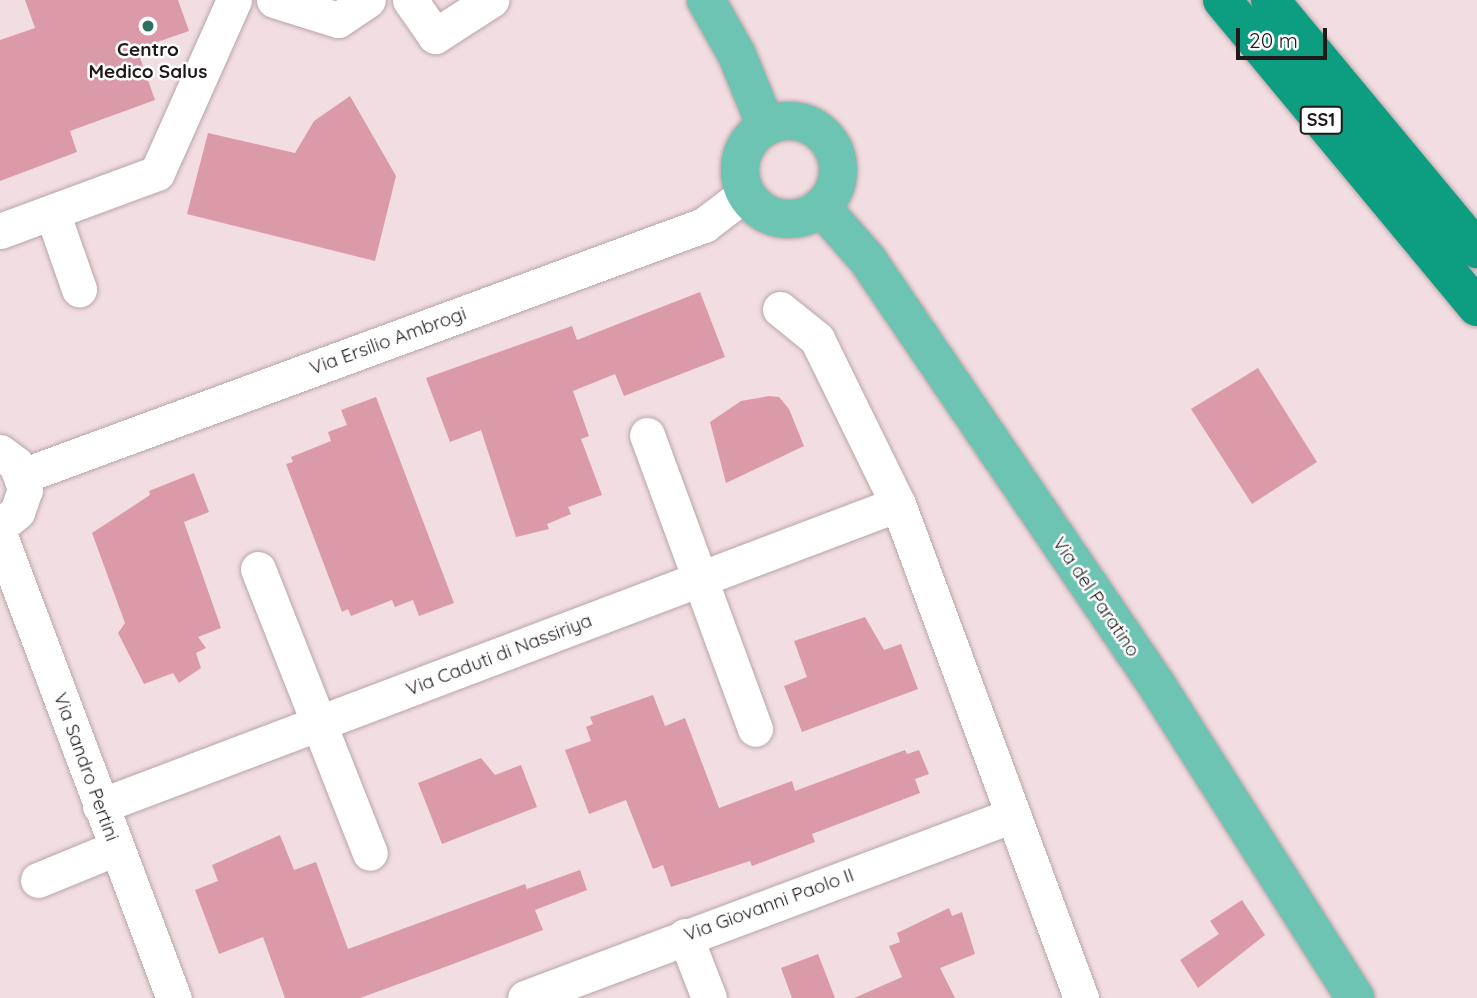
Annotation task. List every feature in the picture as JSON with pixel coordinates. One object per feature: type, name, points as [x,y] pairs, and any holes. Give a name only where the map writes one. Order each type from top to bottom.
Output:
[{"type":"highway","name":"SS1","points":[[1222,0],[1477,307]]},
{"type":"highway","name":"SS1","points":[[1270,0],[1477,249]]},
{"type":"main road","points":[[706,0],[737,55],[766,126]]},
{"type":"main road","points":[[801,122],[830,142],[838,176],[821,207],[802,217],[780,218],[761,209],[746,193],[742,156],[766,126],[801,122]]},
{"type":"main road","name":"Via del Paratino","points":[[821,207],[867,259],[1132,650],[1355,998]]},
{"type":"street","points":[[0,232],[157,173],[234,0]]},
{"type":"street","points":[[274,0],[338,20],[369,0]]},
{"type":"street","points":[[410,0],[435,36],[491,0]]},
{"type":"street","name":"Via Ersilio Ambrogi","points":[[0,526],[22,501],[11,464],[704,225],[746,193]]},
{"type":"street","points":[[52,212],[79,289]]},
{"type":"street","points":[[780,309],[817,339],[898,504],[1081,998]]},
{"type":"street","points":[[647,435],[755,729]]},
{"type":"street","name":"Via Caduti di Nassiriya","points":[[100,806],[898,504]]},
{"type":"street","name":"Via Sandro Pertini","points":[[0,536],[174,998]]},
{"type":"street","points":[[258,569],[370,853]]},
{"type":"street","name":"Via Giovanni Paolo II","points":[[525,998],[1013,815]]},
{"type":"street","points":[[38,880],[116,848]]},
{"type":"street","points":[[685,936],[709,998]]},
{"type":"building","points":[[25,0],[178,0],[189,31],[137,49],[155,100],[70,131],[77,152],[0,181],[0,40],[35,28]]},
{"type":"building","points":[[350,96],[396,176],[375,261],[187,214],[208,133],[295,153],[314,121]]},
{"type":"building","points":[[700,292],[725,357],[624,396],[615,374],[573,391],[589,436],[581,439],[602,495],[568,507],[571,514],[547,524],[549,529],[516,537],[481,430],[450,442],[426,378],[572,326],[577,340]]},
{"type":"building","points":[[1258,368],[1317,462],[1252,504],[1191,409]]},
{"type":"building","points":[[376,397],[454,603],[419,616],[413,600],[395,607],[392,600],[351,616],[348,609],[342,612],[286,464],[293,462],[291,457],[331,441],[328,432],[347,425],[341,410]]},
{"type":"building","points":[[779,397],[789,409],[804,446],[726,483],[710,422],[741,401]]},
{"type":"building","points":[[194,473],[209,512],[184,522],[221,628],[198,637],[206,648],[196,653],[201,668],[179,683],[173,673],[144,684],[118,633],[125,623],[92,533],[150,495],[149,491]]},
{"type":"building","points":[[865,617],[884,650],[901,644],[918,689],[802,732],[784,686],[807,677],[794,641]]},
{"type":"building","points":[[653,695],[665,726],[685,718],[719,808],[792,781],[795,791],[905,750],[907,754],[919,750],[929,774],[915,779],[920,793],[812,834],[815,842],[752,866],[750,861],[671,887],[663,865],[653,869],[626,800],[589,814],[565,750],[591,741],[586,727],[593,724],[590,717]]},
{"type":"building","points":[[481,758],[495,775],[521,765],[537,807],[442,844],[418,783]]},
{"type":"building","points":[[280,835],[294,870],[316,862],[348,949],[525,884],[527,889],[580,870],[587,890],[535,910],[543,930],[360,998],[285,998],[263,937],[219,954],[195,890],[218,881],[212,865]]},
{"type":"building","points":[[1242,900],[1265,935],[1198,988],[1180,960],[1219,934],[1210,921]]},
{"type":"building","points":[[949,908],[952,916],[962,912],[975,954],[940,968],[955,998],[854,998],[902,977],[889,946],[900,942],[897,933]]},
{"type":"building","points":[[818,954],[835,998],[792,998],[781,968]]},
{"type":"place","name":"Centro Medico Salus","points":[[148,26]]}]
